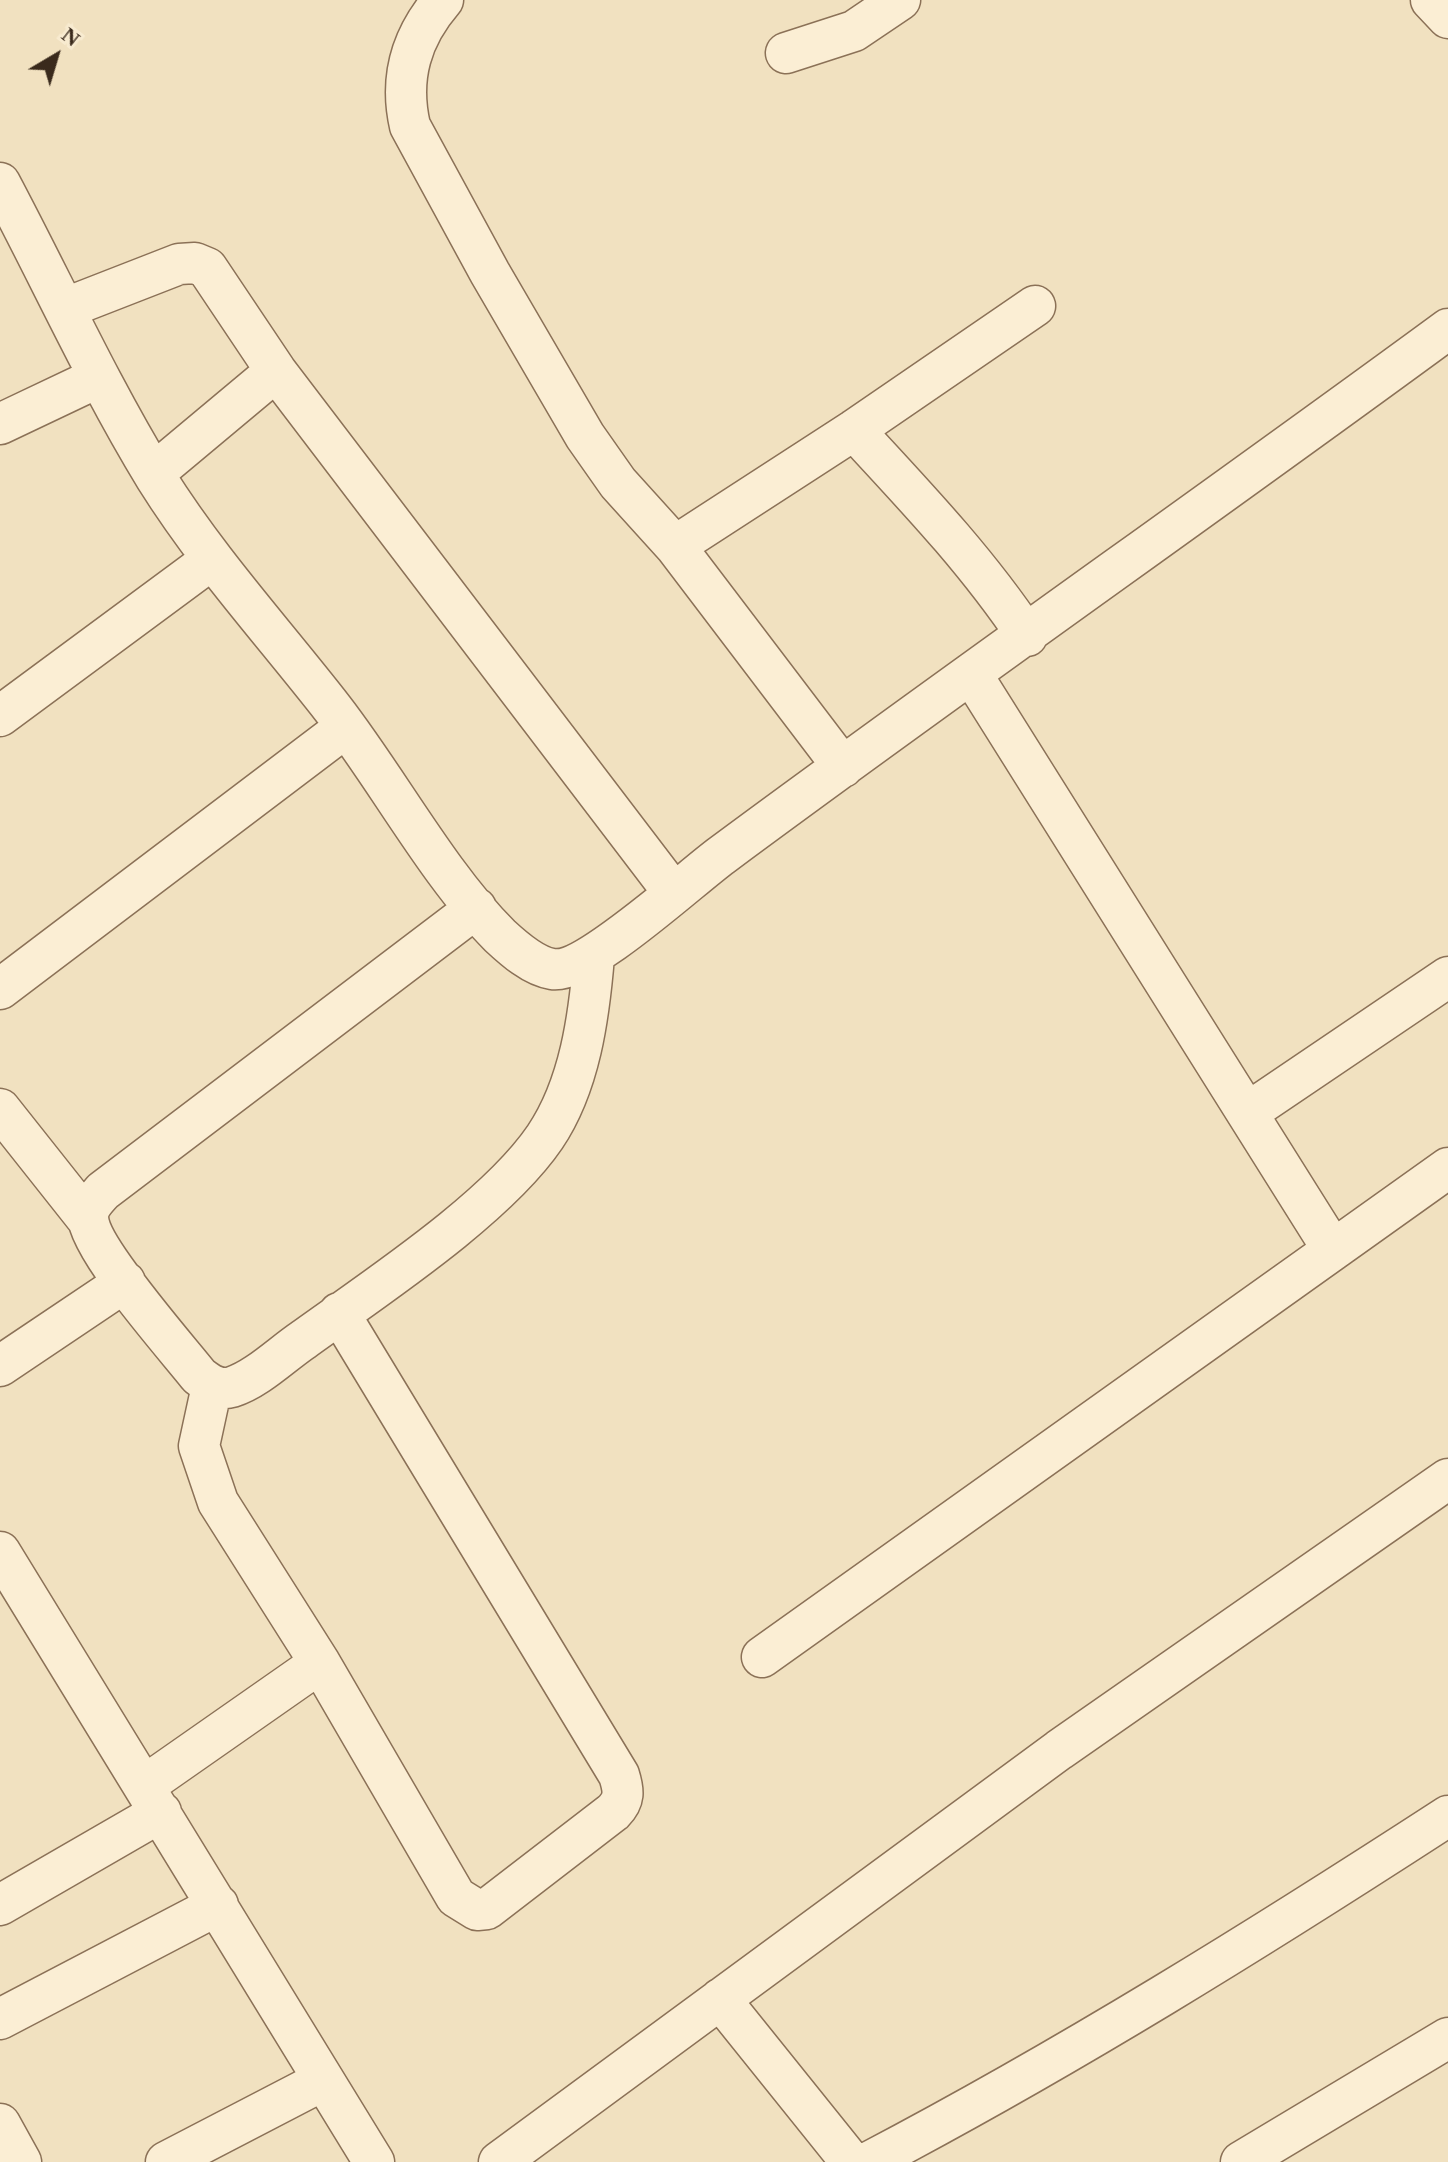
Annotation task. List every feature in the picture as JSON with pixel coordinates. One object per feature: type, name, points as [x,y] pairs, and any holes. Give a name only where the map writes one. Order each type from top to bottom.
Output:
[{"type":"street","points":[[443,0],[425,20],[407,63],[404,101],[410,126],[490,273],[585,436],[618,483],[675,546],[843,767]]},
{"type":"street","points":[[786,53],[854,31],[900,0]]},
{"type":"street","points":[[1431,0],[1448,18]]},
{"type":"street","points":[[0,183],[99,377],[154,473],[211,560],[346,727],[476,908],[521,954],[547,969],[569,970],[594,956],[673,892],[843,767],[1448,329]]},
{"type":"street","points":[[66,308],[179,264],[195,263],[216,276],[276,371],[673,892]]},
{"type":"street","points":[[675,546],[854,430],[1035,306]]},
{"type":"street","points":[[154,473],[276,371]]},
{"type":"street","points":[[0,424],[99,377]]},
{"type":"street","points":[[854,430],[954,537],[999,593],[1027,636]]},
{"type":"street","points":[[5,702],[211,560]]},
{"type":"street","points":[[972,675],[1333,1250]]},
{"type":"street","points":[[0,989],[346,727]]},
{"type":"street","points":[[88,1220],[90,1205],[103,1191],[476,908]]},
{"type":"street","points":[[0,1109],[88,1220],[125,1282],[199,1376],[212,1386],[230,1388],[249,1378],[339,1313],[474,1211],[546,1135],[578,1058],[589,1011],[594,956]]},
{"type":"street","points":[[1247,1113],[1448,977]]},
{"type":"street","points":[[762,1657],[1448,1168]]},
{"type":"street","points":[[0,1366],[125,1282]]},
{"type":"street","points":[[212,1386],[202,1419],[201,1460],[218,1502],[320,1663],[456,1897],[465,1906],[487,1909],[622,1803],[624,1791],[619,1775],[339,1313]]},
{"type":"street","points":[[499,2162],[1071,1741],[1448,1479]]},
{"type":"street","points":[[0,1552],[374,2162]]},
{"type":"street","points":[[0,1905],[153,1799],[320,1663]]},
{"type":"street","points":[[869,2162],[975,2104],[1289,1918],[1448,1816]]},
{"type":"street","points":[[0,2019],[218,1905]]},
{"type":"street","points":[[720,1999],[851,2162]]},
{"type":"street","points":[[1241,2162],[1448,2038]]},
{"type":"street","points":[[166,2162],[322,2081]]},
{"type":"street","points":[[0,2124],[21,2162]]}]
